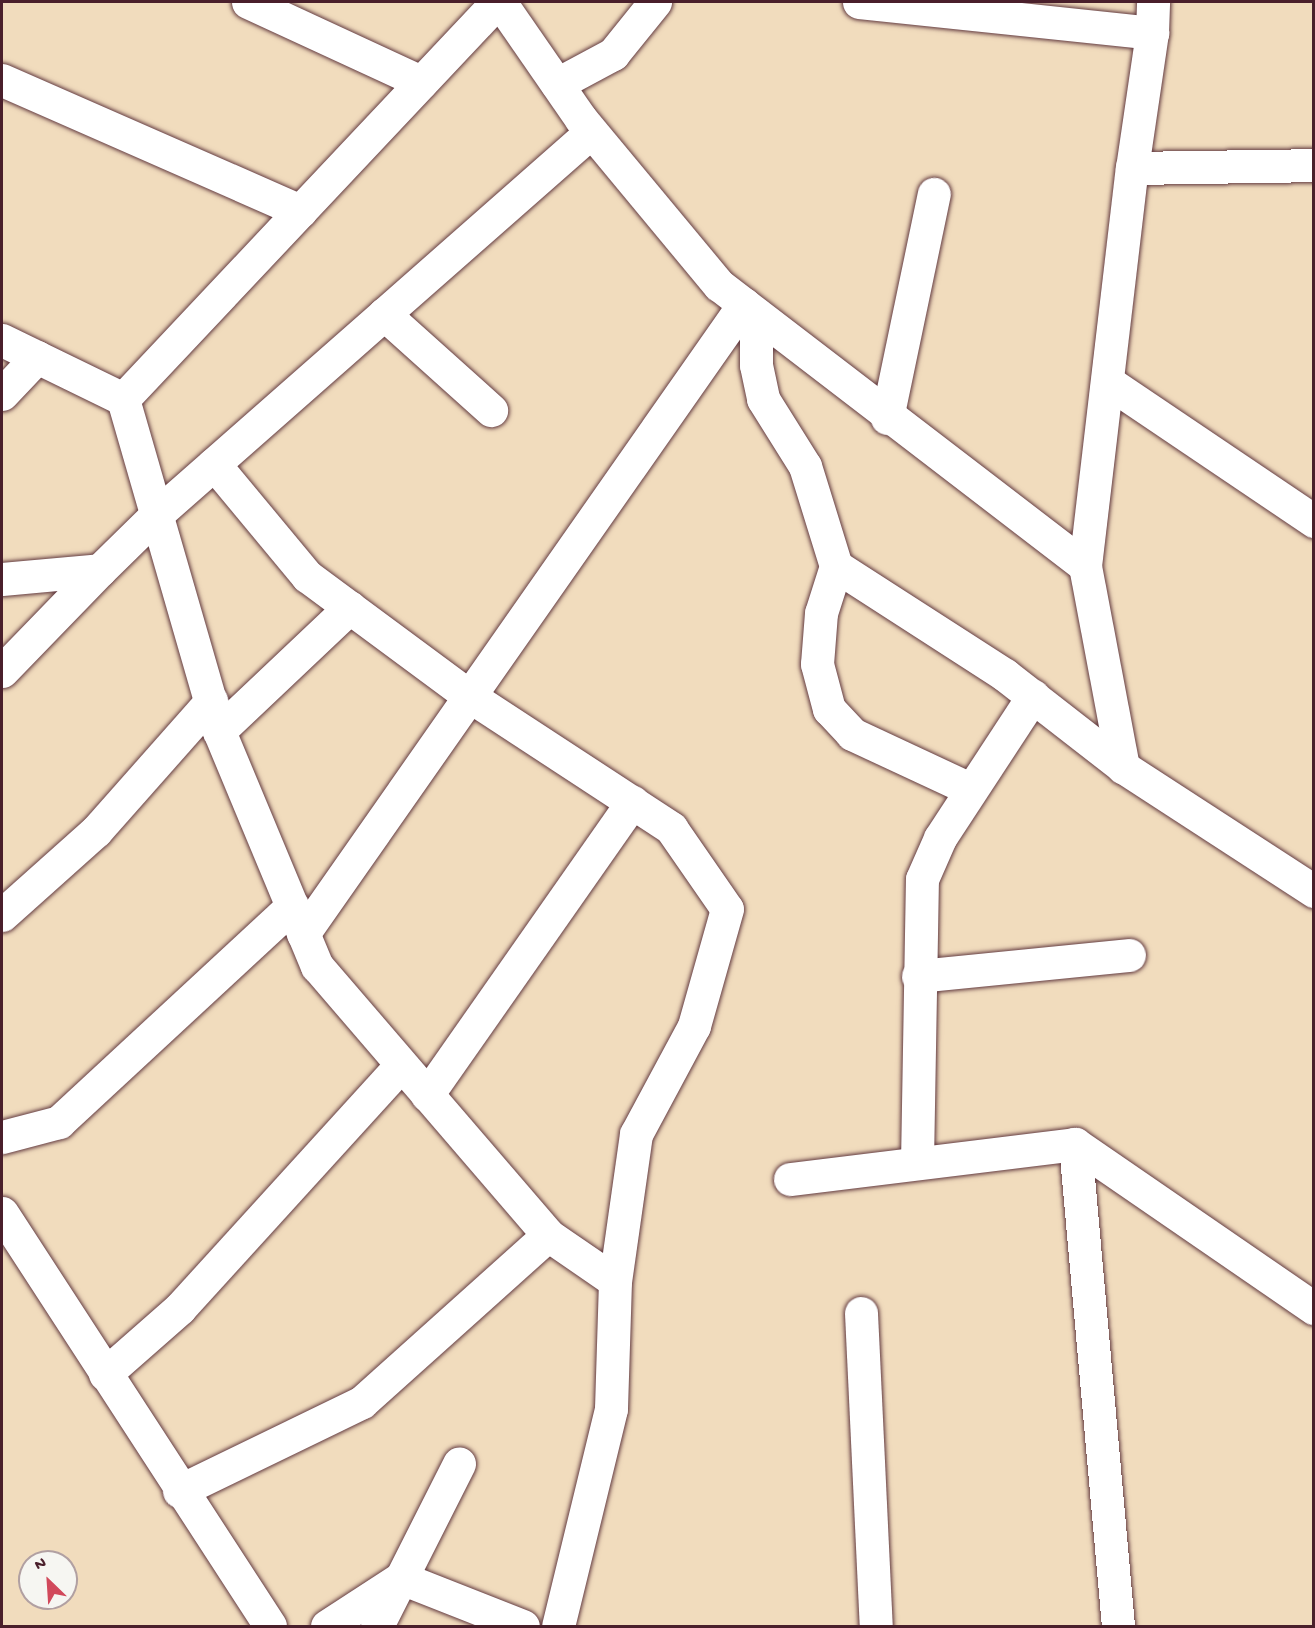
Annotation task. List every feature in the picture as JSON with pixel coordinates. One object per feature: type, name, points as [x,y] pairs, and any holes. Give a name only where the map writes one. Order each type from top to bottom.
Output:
[{"type":"street","points":[[249,2],[421,82]]},
{"type":"street","points":[[123,399],[499,2],[591,132],[719,285],[888,418],[1085,566]]},
{"type":"street","points":[[557,84],[614,54],[655,2]]},
{"type":"street","points":[[859,2],[1152,17],[1085,566],[1123,767]]},
{"type":"street","points":[[2,80],[300,211]]},
{"type":"street","points":[[2,671],[157,514],[591,132]]},
{"type":"street","points":[[1132,168],[1314,165]]},
{"type":"street","points":[[888,418],[934,194]]},
{"type":"street","points":[[750,309],[756,365],[763,399],[806,466],[836,566],[821,613],[817,664],[828,709],[852,734],[970,789]]},
{"type":"street","points":[[2,1137],[59,1122],[298,920],[468,695],[750,309]]},
{"type":"street","points":[[384,314],[491,410]]},
{"type":"street","points":[[2,340],[123,399],[215,716],[317,966],[548,1235],[615,1281]]},
{"type":"street","points":[[2,394],[37,357]]},
{"type":"street","points":[[1108,382],[1314,521]]},
{"type":"street","points":[[214,464],[307,576],[468,695],[670,828],[727,909],[694,1026],[636,1134],[615,1281],[611,1409],[558,1626]]},
{"type":"street","points":[[836,566],[1033,696],[1123,767],[1314,891]]},
{"type":"street","points":[[2,579],[100,570]]},
{"type":"street","points":[[2,915],[96,831],[215,716],[350,607]]},
{"type":"street","points":[[917,1163],[918,976],[922,879],[970,789],[1033,696]]},
{"type":"street","points":[[427,1095],[632,802]]},
{"type":"street","points":[[918,976],[1129,955]]},
{"type":"street","points":[[105,1374],[180,1308],[401,1065]]},
{"type":"street","points":[[1075,1144],[1118,1626]]},
{"type":"street","points":[[790,1179],[1075,1144],[1314,1308]]},
{"type":"street","points":[[2,1213],[180,1491],[270,1626]]},
{"type":"street","points":[[180,1491],[362,1402],[548,1235]]},
{"type":"street","points":[[861,1313],[876,1626]]},
{"type":"street","points":[[377,1626],[459,1464]]},
{"type":"street","points":[[327,1626],[401,1578]]},
{"type":"street","points":[[401,1578],[523,1626]]}]
